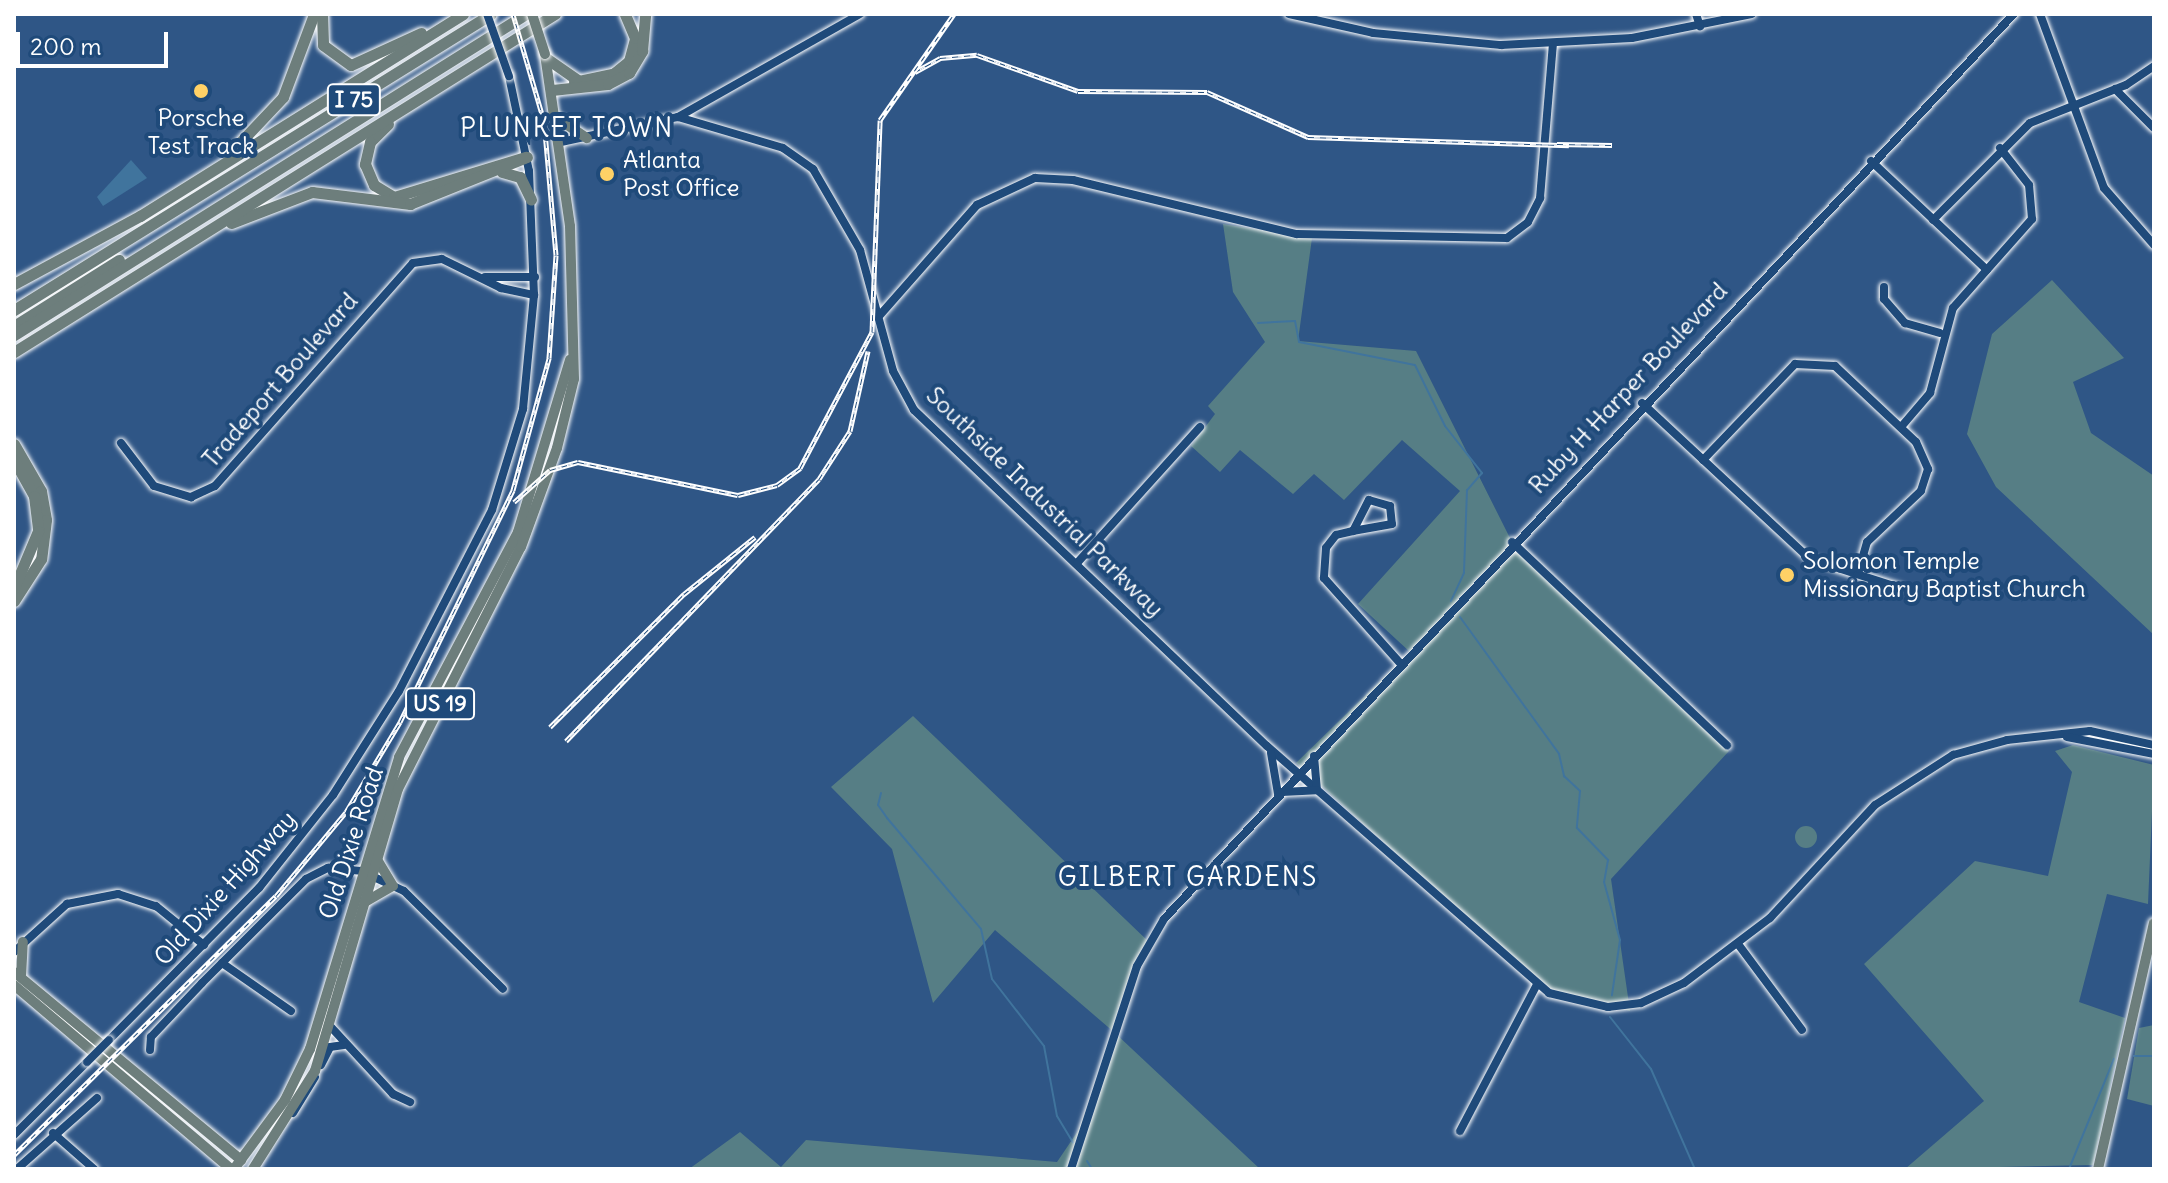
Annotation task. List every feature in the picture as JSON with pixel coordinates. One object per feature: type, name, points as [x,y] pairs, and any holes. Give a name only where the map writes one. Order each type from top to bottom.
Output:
[{"type":"highway","points":[[140,216],[231,152],[273,112],[314,14]]},
{"type":"highway","points":[[322,14],[328,52],[358,65],[457,14]]},
{"type":"highway","points":[[14,284],[140,216],[463,14]]},
{"type":"highway","name":"I 75","points":[[14,310],[489,14]]},
{"type":"highway","points":[[14,326],[513,14]]},
{"type":"highway","name":"I 75","points":[[14,335],[526,14]]},
{"type":"highway","points":[[14,352],[555,14]]},
{"type":"highway","points":[[529,31],[565,14]]},
{"type":"highway","points":[[552,90],[613,74],[629,61],[635,38],[625,14]]},
{"type":"highway","points":[[552,90],[608,84],[629,73],[642,51],[645,14]]},
{"type":"highway","points":[[546,56],[579,81]]},
{"type":"highway","points":[[423,96],[367,149],[366,171],[386,194],[408,197],[527,157]]},
{"type":"highway","points":[[177,251],[289,196],[334,193],[404,205],[502,172],[527,157]]},
{"type":"highway","points":[[502,172],[520,177],[531,200]]},
{"type":"highway","points":[[14,304],[47,290]]},
{"type":"highway","points":[[14,361],[71,316]]},
{"type":"highway","points":[[14,444],[41,491],[46,520],[41,559],[14,601]]},
{"type":"highway","points":[[14,460],[34,496],[38,531],[14,588]]},
{"type":"main road","name":"US 19","points":[[521,535],[570,360],[561,142],[546,56],[532,14]]},
{"type":"main road","points":[[557,118],[587,138]]},
{"type":"main road","name":"Old Dixie Road","points":[[252,1169],[289,1117],[330,1026],[364,903],[366,874],[376,858],[403,775],[521,535]]},
{"type":"main road","name":"Old Dixie Road","points":[[235,1166],[257,1140],[310,1049],[366,874],[399,757],[521,535]]},
{"type":"main road","points":[[364,903],[393,886],[376,858]]},
{"type":"main road","points":[[2098,1169],[2154,923]]},
{"type":"main road","points":[[17,979],[19,944]]},
{"type":"main road","points":[[17,979],[226,1147],[235,1166]]},
{"type":"main road","points":[[17,979],[212,1154],[235,1166]]},
{"type":"main road","points":[[226,1147],[257,1140]]},
{"type":"main road","points":[[264,1169],[265,1152]]},
{"type":"main road","points":[[212,1154],[220,1169]]},
{"type":"street","name":"Old Dixie Highway","points":[[14,1135],[204,945],[333,795],[399,691],[492,510],[523,409],[535,277],[527,157],[509,76],[489,14]]},
{"type":"street","points":[[561,142],[678,117],[860,14]]},
{"type":"street","points":[[1289,14],[1417,39],[1553,44],[1700,26],[1752,14]]},
{"type":"street","points":[[1696,14],[1700,26]]},
{"type":"street","name":"Ruby H Harper Boulevard","points":[[1071,1169],[1130,982],[1164,919],[1400,663],[1462,603],[1512,542],[1642,403],[2014,14]]},
{"type":"street","points":[[2040,14],[2112,203],[2154,245]]},
{"type":"street","points":[[880,315],[977,205],[1035,178],[1073,180],[1297,234],[1507,238],[1528,222],[1540,198],[1553,44]]},
{"type":"street","points":[[1933,220],[2000,148],[2030,123],[2115,89],[2154,66]]},
{"type":"street","points":[[2115,89],[2154,128]]},
{"type":"street","name":"Southside Industrial Parkway","points":[[678,117],[783,148],[813,169],[860,250],[893,371],[914,410],[1078,562],[1267,746],[1536,986],[1579,1004],[1626,1006],[1684,983],[1738,944],[1866,813],[1912,777],[1980,746],[2090,731],[2154,745]]},
{"type":"street","points":[[1901,427],[1930,393],[1940,333],[1987,270],[2026,229],[2035,207],[2029,185],[2000,148]]},
{"type":"street","points":[[1871,161],[1987,270]]},
{"type":"street","name":"Tradeport Boulevard","points":[[121,443],[154,486],[202,493],[406,267],[442,259],[534,295]]},
{"type":"street","name":"Tradeport Boulevard","points":[[476,274],[535,277]]},
{"type":"street","points":[[1884,287],[1884,299],[1905,323],[1940,333]]},
{"type":"street","points":[[1703,460],[1785,372],[1807,361],[1835,366],[1901,427],[1923,452],[1927,479],[1867,542],[1858,574]]},
{"type":"street","points":[[1642,403],[1810,559],[1900,588]]},
{"type":"street","points":[[1078,562],[1200,427]]},
{"type":"street","points":[[1353,531],[1369,500],[1384,500],[1394,514],[1384,529],[1336,535],[1326,548],[1324,578],[1400,663]]},
{"type":"street","points":[[1512,542],[1727,745]]},
{"type":"street","name":"Southside Industrial Parkway","points":[[2058,736],[2154,754]]},
{"type":"street","points":[[2134,750],[2136,740]]},
{"type":"street","name":"Southside Industrial Parkway","points":[[1267,746],[1280,774],[1278,794]]},
{"type":"street","points":[[1278,794],[1317,790],[1315,754]]},
{"type":"street","points":[[150,1050],[151,1037],[316,872],[366,874],[393,886],[503,989]]},
{"type":"street","points":[[14,952],[19,944],[67,904],[118,894],[156,906],[204,945]]},
{"type":"street","points":[[1738,944],[1802,1030]]},
{"type":"street","points":[[235,950],[239,977]]},
{"type":"street","points":[[222,963],[291,1011]]},
{"type":"street","points":[[1460,1131],[1536,986]]},
{"type":"street","points":[[330,1026],[344,1045],[393,1094],[410,1102]]},
{"type":"street","points":[[289,1117],[330,1047],[344,1045]]},
{"type":"street","points":[[17,1169],[53,1133],[97,1098]]},
{"type":"street","points":[[53,1133],[94,1169]]},
{"type":"street","points":[[235,1166],[252,1169]]},
{"type":"green space","points":[[1223,224],[1312,238],[1298,341],[1416,351],[1511,540],[1729,751],[1611,879],[1630,1011],[1546,988],[1296,763],[1410,652],[1358,604],[1460,491],[1402,440],[1344,500],[1314,474],[1293,494],[1240,450],[1220,472],[1191,446],[1215,414],[1208,406],[1265,342],[1233,292]]},
{"type":"green space","points":[[2052,280],[2124,358],[2073,382],[2091,433],[2154,476],[2154,635],[1996,487],[1967,434],[1992,334]]},
{"type":"green space","points":[[913,716],[1149,942],[1115,1033],[995,930],[933,1003],[892,849],[831,787]]},
{"type":"green space","points":[[2073,745],[2154,765],[2148,904],[2107,894],[2079,1002],[2125,1018],[2093,1165],[1905,1169],[1984,1101],[1864,964],[1975,861],[2048,876],[2072,772],[2055,751]]},
{"type":"green space","points":[[1806,826],[1814,829],[1817,837],[1814,845],[1806,848],[1798,845],[1795,837],[1798,829]]},
{"type":"green space","points":[[2154,1025],[2154,1106],[2127,1099],[2139,1028]]},
{"type":"green space","points":[[1115,1033],[1260,1169],[689,1169],[740,1132],[781,1167],[806,1140],[1057,1162],[1078,1131]]},
{"type":"water","points":[[131,160],[147,178],[103,206],[97,197]]},
{"type":"waterway","points":[[1258,323],[1295,321],[1299,342],[1415,365],[1445,426],[1482,473],[1467,490],[1464,573],[1451,601]]},
{"type":"waterway","points":[[1460,617],[1559,754],[1564,776],[1580,791],[1577,828],[1608,860],[1604,882],[1620,940],[1612,995]]},
{"type":"waterway","points":[[881,793],[878,805],[887,818],[981,929],[992,979],[1044,1046],[1057,1116],[1073,1143]]},
{"type":"waterway","points":[[1610,1017],[1651,1069],[1695,1169]]},
{"type":"waterway","points":[[2134,1056],[2154,1056]]},
{"type":"waterway","points":[[2069,1169],[2114,1059]]},
{"type":"waterway","points":[[1087,1161],[1092,1169]]},
{"type":"railway","points":[[14,1155],[276,896],[346,812],[400,722],[513,490],[549,358],[556,255],[544,121],[513,14]]},
{"type":"railway","points":[[514,502],[550,470],[578,462],[738,495],[777,485],[800,468],[872,332],[880,120],[954,14]]},
{"type":"railway","points":[[915,72],[940,58],[977,55],[1078,91],[1207,92],[1308,137],[1569,145]]},
{"type":"railway","points":[[1557,144],[1612,145]]},
{"type":"railway","points":[[566,741],[819,479],[850,431],[868,351]]},
{"type":"railway","points":[[550,727],[684,594],[755,537]]},
{"type":"place","name":"Porsche Test Track","points":[[201,91]]},
{"type":"place","name":"Atlanta Post Office","points":[[607,174]]},
{"type":"place","name":"Solomon Temple Missionary Baptist Church","points":[[1787,575]]},
{"type":"district","name":"PLUNKET TOWN","points":[[567,128]]},
{"type":"district","name":"GILBERT GARDENS","points":[[1188,877]]}]
